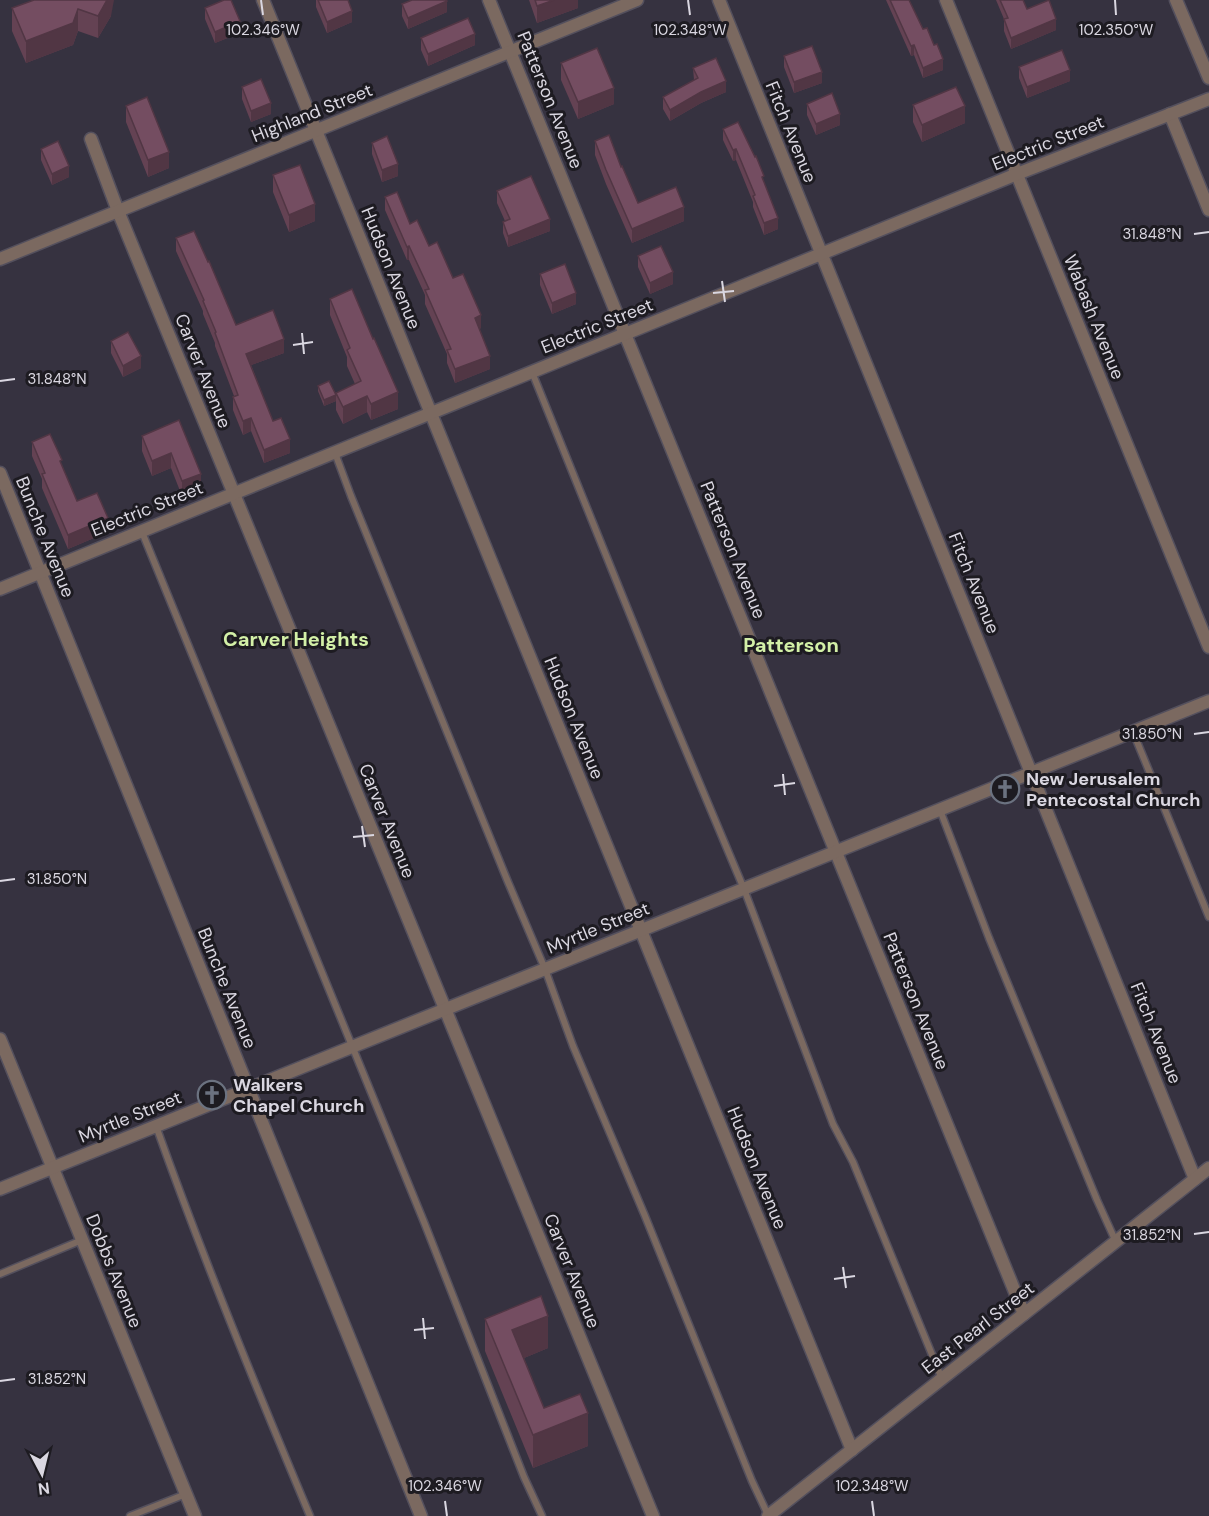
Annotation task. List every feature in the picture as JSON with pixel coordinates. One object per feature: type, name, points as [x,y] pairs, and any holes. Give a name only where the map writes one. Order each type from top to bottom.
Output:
[{"type":"street","name":"Hudson Avenue","points":[[263,0],[852,1450]]},
{"type":"street","name":"Patterson Avenue","points":[[489,0],[1024,1314]]},
{"type":"street","name":"Highland Street","points":[[0,259],[637,0]]},
{"type":"street","name":"Fitch Avenue","points":[[719,0],[1195,1179]]},
{"type":"street","name":"Wabash Avenue","points":[[946,0],[1209,647]]},
{"type":"street","points":[[1176,0],[1209,78]]},
{"type":"street","name":"Electric Street","points":[[0,589],[1017,174],[1209,99]]},
{"type":"street","points":[[1170,114],[1209,210]]},
{"type":"street","name":"Carver Avenue","points":[[91,138],[118,211],[653,1516]]},
{"type":"street","name":"Bunche Avenue","points":[[0,473],[421,1516]]},
{"type":"street","name":"Myrtle Street","points":[[0,1189],[1209,701]]},
{"type":"street","name":"Dobbs Avenue","points":[[0,1039],[195,1516]]},
{"type":"street","name":"East Pearl Street","points":[[768,1516],[1209,1168]]},
{"type":"lane","points":[[532,372],[660,690],[744,889],[833,1124],[853,1162],[942,1379]]},
{"type":"lane","points":[[335,452],[545,969],[573,1046],[768,1516]]},
{"type":"lane","points":[[141,531],[424,1222],[524,1477],[542,1516]]},
{"type":"lane","points":[[1132,732],[1209,917]]},
{"type":"lane","points":[[940,810],[989,938],[1116,1242]]},
{"type":"lane","points":[[156,1126],[188,1216],[310,1516]]},
{"type":"lane","points":[[0,1274],[82,1240]]},
{"type":"lane","points":[[130,1516],[147,1513],[186,1494]]},
{"type":"building","points":[[34,0],[107,0],[98,16],[78,9],[73,23],[26,41],[12,8]]},
{"type":"building","points":[[224,0],[231,0],[240,21],[215,32],[205,8]]},
{"type":"building","points":[[318,0],[348,0],[352,11],[327,22]]},
{"type":"building","points":[[412,0],[447,1],[408,18],[402,4]]},
{"type":"building","points":[[535,0],[554,0],[537,6]]},
{"type":"building","points":[[890,0],[909,0],[923,29],[927,28],[943,59],[923,68],[914,45],[911,46]]},
{"type":"building","points":[[1000,0],[1023,0],[1027,9],[1049,0],[1056,19],[1011,38],[1004,19],[1008,18]]},
{"type":"building","points":[[468,18],[475,34],[428,54],[421,38]]},
{"type":"building","points":[[812,46],[822,72],[794,82],[784,56]]},
{"type":"building","points":[[597,48],[614,88],[578,102],[561,63]]},
{"type":"building","points":[[1062,50],[1070,70],[1027,87],[1019,67]]},
{"type":"building","points":[[716,58],[726,81],[670,110],[663,97],[698,78],[693,68]]},
{"type":"building","points":[[261,79],[271,103],[251,111],[242,87]]},
{"type":"building","points":[[956,87],[965,106],[922,125],[913,105]]},
{"type":"building","points":[[832,93],[840,114],[816,124],[807,104]]},
{"type":"building","points":[[147,97],[169,152],[148,160],[126,106]]},
{"type":"building","points":[[738,122],[756,156],[778,218],[764,223],[736,149],[733,150],[723,129]]},
{"type":"building","points":[[609,135],[638,203],[676,187],[684,207],[632,229],[595,141]]},
{"type":"building","points":[[387,136],[398,164],[382,170],[372,143]]},
{"type":"building","points":[[58,141],[69,166],[52,174],[41,149]]},
{"type":"building","points":[[300,165],[315,204],[289,215],[273,175]]},
{"type":"building","points":[[531,176],[550,219],[508,236],[503,222],[510,219],[497,191]]},
{"type":"building","points":[[397,192],[410,224],[417,220],[429,246],[437,242],[453,278],[463,274],[481,315],[475,318],[490,356],[455,369],[447,350],[451,349],[425,290],[429,289],[385,197]]},
{"type":"building","points":[[194,231],[236,325],[273,310],[284,339],[246,354],[273,421],[281,418],[290,439],[264,450],[251,418],[243,421],[233,397],[238,395],[216,332],[176,238]]},
{"type":"building","points":[[661,246],[673,272],[650,283],[638,256]]},
{"type":"building","points":[[565,264],[576,293],[552,303],[540,274]]},
{"type":"building","points":[[352,289],[398,392],[371,404],[367,396],[343,407],[336,393],[361,381],[347,350],[350,348],[330,299]]},
{"type":"building","points":[[128,332],[141,356],[123,366],[111,341]]},
{"type":"building","points":[[329,381],[336,395],[324,400],[318,386]]},
{"type":"building","points":[[179,420],[201,474],[182,481],[171,453],[152,461],[142,436]]},
{"type":"building","points":[[50,434],[77,501],[97,493],[108,518],[68,535],[42,474],[45,473],[32,442]]},
{"type":"building","points":[[541,1296],[548,1316],[512,1330],[544,1408],[580,1394],[588,1413],[533,1435],[485,1319]]},
{"type":"place","name":"New Jerusalem Pentecostal Church","points":[[1005,789]]},
{"type":"place","name":"Walkers Chapel Church","points":[[212,1095]]},
{"type":"district","name":"Carver Heights","points":[[296,639]]},
{"type":"district","name":"Patterson","points":[[791,645]]}]
